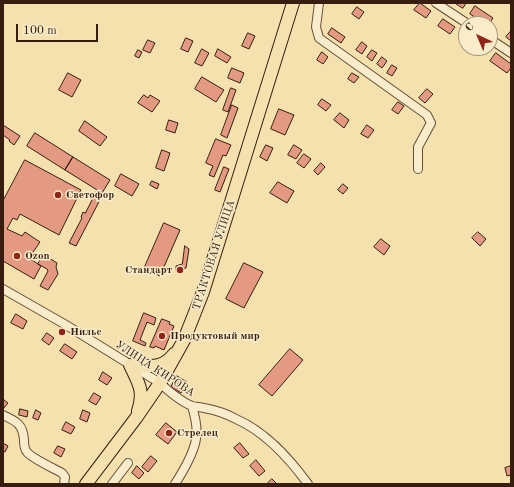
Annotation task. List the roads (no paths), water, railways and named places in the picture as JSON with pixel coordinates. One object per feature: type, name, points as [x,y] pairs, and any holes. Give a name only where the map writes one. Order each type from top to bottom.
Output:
[{"type":"highway","name":"ТРАКТОВАЯ УЛИЦА","points":[[86,484],[136,418],[160,383],[184,340],[203,292],[293,3]]},
{"type":"highway","points":[[130,365],[152,367],[163,364],[170,359],[184,340]]},
{"type":"highway","points":[[130,365],[142,393],[141,403],[136,418]]},
{"type":"street","points":[[319,3],[316,27],[319,38],[427,115],[431,123],[418,147],[418,169]]},
{"type":"street","points":[[436,3],[458,17]]},
{"type":"street","points":[[498,44],[511,53]]},
{"type":"street","name":"УЛИЦА КИРОВА","points":[[3,288],[160,383],[168,391],[192,406],[205,408],[230,416],[250,426],[276,446],[298,469],[308,484]]},
{"type":"street","points":[[175,484],[184,469],[196,439],[196,419],[192,406]]},
{"type":"street","points":[[3,415],[17,422],[21,427],[24,433],[24,446],[28,453],[62,473],[65,477],[64,484]]},
{"type":"street","points":[[112,484],[128,463]]},
{"type":"place","name":"Светофор","points":[[58,195]]},
{"type":"place","name":"Ozon","points":[[17,256]]},
{"type":"place","name":"Стандарт","points":[[180,270]]},
{"type":"place","name":"Нильс","points":[[62,332]]},
{"type":"place","name":"Продуктовый мир","points":[[162,336]]},
{"type":"place","name":"Стрелец","points":[[169,433]]}]
